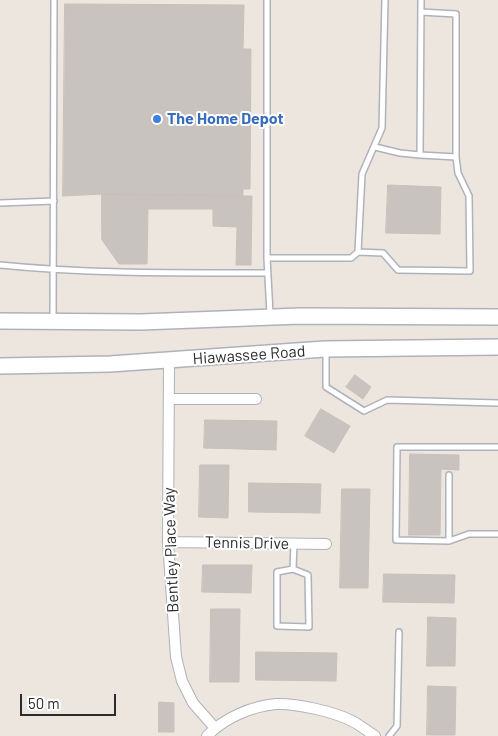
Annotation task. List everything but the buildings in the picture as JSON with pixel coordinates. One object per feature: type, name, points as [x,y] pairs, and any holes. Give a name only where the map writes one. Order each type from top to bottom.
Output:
[{"type":"main road","points":[[0,322],[141,322],[374,315],[498,317]]},
{"type":"main road","name":"Hiawassee Road","points":[[0,366],[110,364],[326,349],[498,347]]},
{"type":"street","name":"Bentley Place Way","points":[[169,360],[168,542],[176,657],[182,682],[192,703],[215,728]]},
{"type":"street","points":[[169,399],[256,398]]},
{"type":"street","name":"Tennis Drive","points":[[168,542],[326,544]]},
{"type":"street","points":[[206,736],[239,713],[276,704],[315,708],[351,720],[375,736]]},
{"type":"lane","points":[[53,322],[54,0]]},
{"type":"lane","points":[[267,0],[267,258],[270,317]]},
{"type":"lane","points":[[358,252],[362,174],[382,128],[385,0]]},
{"type":"lane","points":[[420,155],[421,0]]},
{"type":"lane","points":[[267,258],[350,258],[358,252],[383,253],[398,270],[470,271],[469,196],[458,173],[456,157],[456,14],[421,12]]},
{"type":"lane","points":[[375,147],[400,154],[456,157]]},
{"type":"lane","points":[[0,202],[54,201]]},
{"type":"lane","points":[[0,265],[53,270],[160,273],[268,273]]},
{"type":"lane","points":[[326,349],[326,387],[364,411],[387,400],[498,403]]},
{"type":"lane","points":[[498,447],[397,447],[396,540],[449,541],[469,534],[498,534]]},
{"type":"lane","points":[[449,475],[449,541]]},
{"type":"lane","points":[[293,569],[294,544]]},
{"type":"lane","points":[[293,569],[308,575],[309,626],[277,626],[277,572],[293,569]]},
{"type":"lane","points":[[389,736],[397,726],[399,632]]},
{"type":"place","name":"The Home Depot","points":[[157,119]]}]
